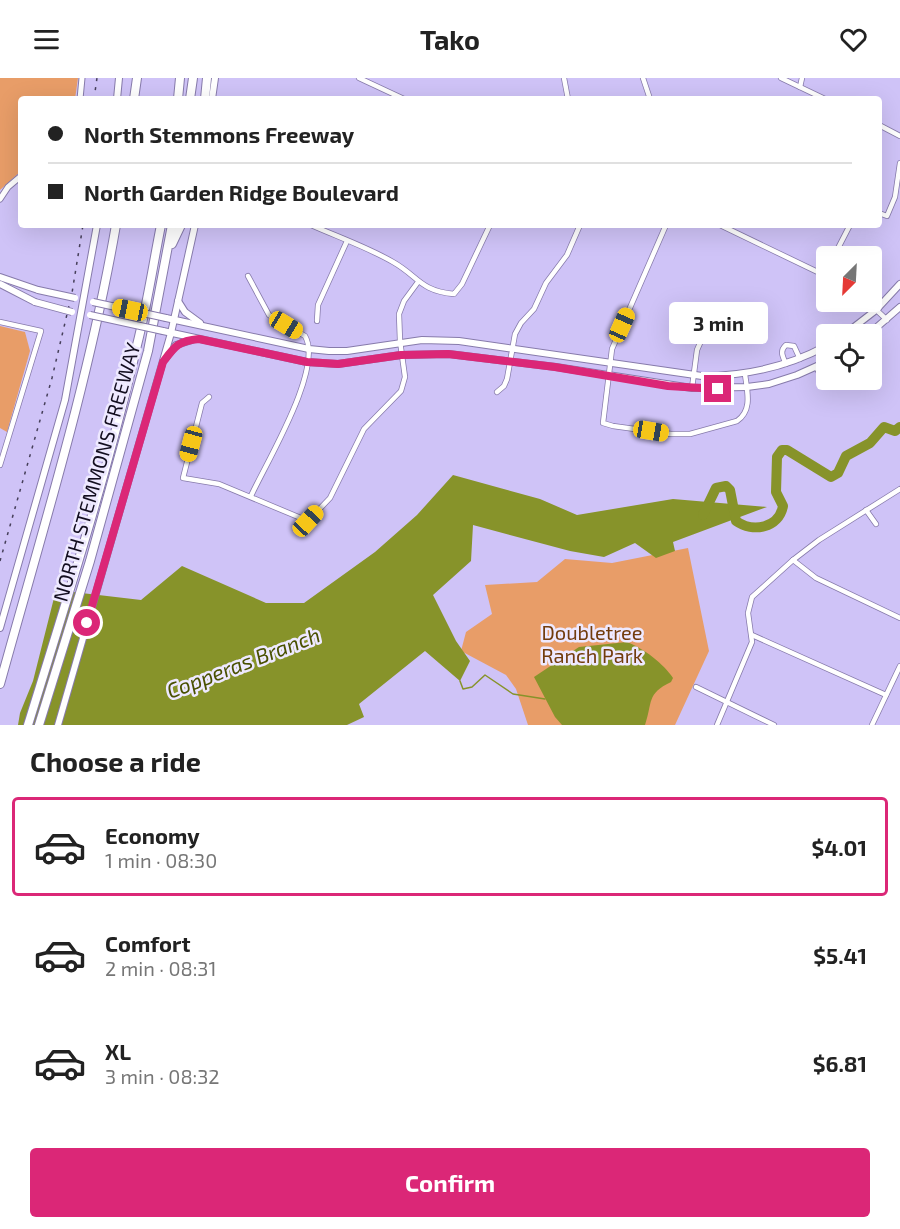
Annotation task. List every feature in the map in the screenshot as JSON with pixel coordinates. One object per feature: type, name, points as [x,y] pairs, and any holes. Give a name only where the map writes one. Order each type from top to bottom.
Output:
[{"type":"highway","points":[[134,96],[137,78]]},
{"type":"highway","points":[[178,96],[180,78]]},
{"type":"highway","points":[[190,96],[193,78]]},
{"type":"highway","points":[[205,96],[207,78]]},
{"type":"highway","name":"NORTH STEMMONS FREEWAY","points":[[0,684],[79,402],[94,341],[115,228]]},
{"type":"highway","points":[[28,725],[80,558],[138,345],[160,228]]},
{"type":"highway","name":"NORTH STEMMONS FREEWAY","points":[[39,725],[90,561],[148,351],[171,228]]},
{"type":"highway","points":[[167,253],[180,228]]},
{"type":"main road","points":[[117,96],[119,78]]},
{"type":"main road","points":[[212,96],[215,78]]},
{"type":"main road","points":[[0,628],[65,400],[76,313],[96,228]]},
{"type":"main road","name":"NORTH STEMMONS FREEWAY","points":[[58,725],[171,333],[170,319],[178,301],[194,228]]},
{"type":"main road","points":[[0,277],[38,290],[309,349],[339,351],[422,340],[459,341],[693,375],[745,374],[786,364],[816,351]]},
{"type":"main road","points":[[0,284],[35,302],[76,313],[307,362],[338,364],[401,355],[448,354],[692,388],[747,387],[769,384],[816,367]]},
{"type":"main road","points":[[882,304],[900,284]]},
{"type":"main road","points":[[178,301],[188,315],[205,326]]},
{"type":"main road","points":[[882,324],[900,307]]},
{"type":"main road","points":[[858,324],[873,312]]},
{"type":"main road","points":[[163,362],[178,344],[199,339]]},
{"type":"street","points":[[80,96],[82,78]]},
{"type":"street","points":[[359,78],[398,96]]},
{"type":"street","points":[[564,78],[567,96]]},
{"type":"street","points":[[643,78],[649,96]]},
{"type":"street","points":[[781,78],[819,96]]},
{"type":"street","points":[[800,87],[802,78]]},
{"type":"street","points":[[882,127],[900,136]]},
{"type":"street","points":[[882,214],[887,216],[892,205],[900,163]]},
{"type":"street","points":[[0,199],[8,187],[18,179]]},
{"type":"street","points":[[318,228],[396,263],[418,282],[429,288],[454,294],[462,284],[489,228]]},
{"type":"street","points":[[497,392],[504,386],[507,379],[515,334],[521,323],[534,309],[546,283],[567,255],[579,228]]},
{"type":"street","points":[[665,228],[617,335],[609,363],[603,423],[671,434],[697,434],[737,421],[743,417],[748,408],[745,374]]},
{"type":"street","points":[[726,228],[816,270]]},
{"type":"street","points":[[839,246],[848,228]]},
{"type":"street","points":[[317,321],[318,305],[348,241]]},
{"type":"street","points":[[248,276],[269,315],[305,336],[309,349],[301,393],[251,496]]},
{"type":"street","points":[[209,397],[202,403],[183,478],[219,484],[308,521],[330,498],[364,429],[401,391],[405,377],[400,342],[401,307],[418,282]]},
{"type":"street","points":[[692,388],[697,350],[714,311]]},
{"type":"street","points":[[878,312],[887,320]]},
{"type":"street","points":[[0,322],[41,331],[0,465]]},
{"type":"street","points":[[786,364],[782,353],[786,345],[794,346],[800,359]]},
{"type":"street","points":[[717,725],[749,652],[752,635],[748,613],[752,597],[793,560],[900,489]]},
{"type":"street","points":[[866,510],[876,524]]},
{"type":"street","points":[[793,560],[816,578],[900,618]]},
{"type":"street","points":[[752,635],[886,695]]},
{"type":"street","points":[[872,725],[900,666]]},
{"type":"street","points":[[696,687],[774,725]]},
{"type":"green space","points":[[0,78],[78,78],[75,96],[18,96],[18,174],[0,190]]},
{"type":"green space","points":[[0,326],[25,332],[30,351],[7,432],[0,428]]},
{"type":"green space","name":"Doubletree Ranch Park","points":[[688,548],[709,651],[675,725],[528,725],[516,689],[506,675],[461,651],[466,632],[492,614],[485,585],[537,582],[565,559],[612,563]]},
{"type":"water","points":[[453,475],[540,499],[577,515],[673,499],[767,507],[673,542],[675,551],[656,558],[635,543],[604,557],[570,551],[473,525],[471,561],[433,595],[456,641],[470,661],[460,681],[425,651],[359,704],[364,717],[347,725],[18,725],[20,713],[33,681],[56,590],[141,600],[182,566],[266,603],[304,603],[375,552],[417,515]]},
{"type":"water","points":[[627,642],[653,657],[673,678],[654,695],[645,725],[562,725],[555,717],[534,677],[579,647]]},
{"type":"waterway","name":"Copperas Branch","points":[[703,515],[716,488],[726,486],[730,490],[736,521],[750,527],[771,524],[781,513],[783,506],[776,492],[777,457],[782,450],[787,450],[831,477],[838,473],[846,456],[870,443],[884,427],[895,431],[900,427]]},
{"type":"waterway","points":[[460,681],[463,689],[472,687],[485,675],[513,694],[545,699]]},
{"type":"railway","points":[[94,96],[97,78]]},
{"type":"railway","points":[[0,561],[52,378],[72,293],[83,228]]},
{"type":"route","points":[[87,623],[163,362],[174,347],[183,341],[199,339],[307,362],[338,364],[401,355],[448,354],[555,367],[668,386],[718,389]]}]
